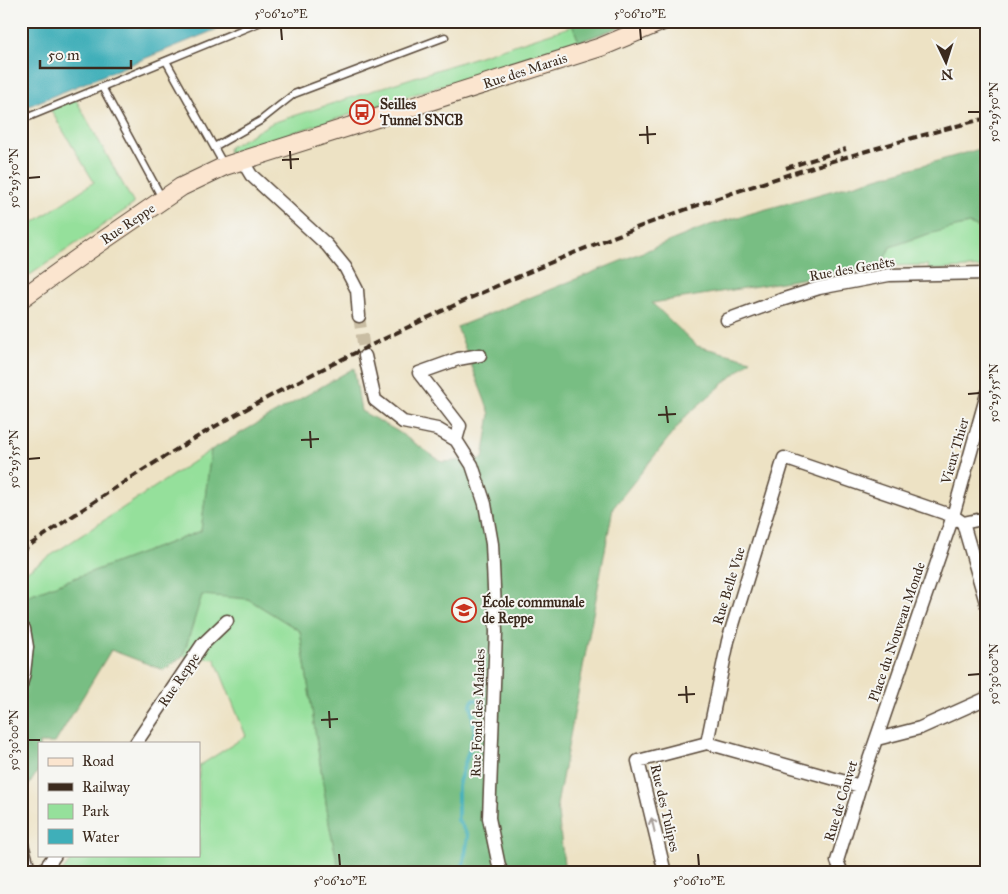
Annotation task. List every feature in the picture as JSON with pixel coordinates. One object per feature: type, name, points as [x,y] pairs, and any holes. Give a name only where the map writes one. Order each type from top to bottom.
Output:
[{"type":"main road","name":"Rue des Marais","points":[[242,160],[600,47],[663,21]]},
{"type":"main road","name":"Rue Reppe","points":[[21,299],[182,187],[225,166],[242,160]]},
{"type":"street","points":[[242,160],[251,175],[327,245],[345,267],[357,290],[359,316]]},
{"type":"street","name":"Rue des Genêts","points":[[727,320],[819,288],[889,275],[987,273]]},
{"type":"street","name":"Rue Fond des Malades","points":[[456,440],[460,426],[419,373],[458,359],[480,355]]},
{"type":"street","name":"Rue Fond des Malades","points":[[365,356],[375,400],[403,422],[437,429],[456,440],[472,465],[485,504],[492,544],[496,632],[489,818],[502,873]]},
{"type":"street","name":"Vieux Thier","points":[[958,519],[987,394]]},
{"type":"street","name":"Rue Belle Vue","points":[[707,742],[728,641],[784,458],[958,519]]},
{"type":"street","points":[[987,518],[958,519],[987,606]]},
{"type":"street","name":"Place du Nouveau Monde","points":[[877,739],[958,519]]},
{"type":"street","name":"Rue Reppe","points":[[137,742],[202,645],[227,621]]},
{"type":"street","points":[[21,628],[24,629],[27,647],[21,684]]},
{"type":"street","points":[[877,739],[920,728],[987,698]]},
{"type":"street","name":"Rue de Couvet","points":[[842,873],[838,861],[860,786],[877,739]]},
{"type":"street","points":[[707,742],[860,786]]},
{"type":"street","name":"Rue des Tulipes","points":[[665,873],[638,761],[707,742]]},
{"type":"street","points":[[21,841],[30,873]]},
{"type":"street","points":[[42,873],[54,856]]},
{"type":"lane","points":[[21,120],[263,21]]},
{"type":"lane","points":[[214,148],[260,121],[294,94],[445,37]]},
{"type":"lane","points":[[166,61],[225,166]]},
{"type":"lane","points":[[102,87],[163,200]]},
{"type":"green space","points":[[571,21],[636,21],[579,42]]},
{"type":"green space","points":[[573,26],[579,42],[229,153],[228,148],[272,123]]},
{"type":"green space","points":[[75,98],[134,204],[21,281],[21,231],[94,182],[50,109]]},
{"type":"green space","points":[[987,147],[987,235],[977,227],[969,224],[925,235],[890,247],[881,266],[652,303],[697,346],[751,360],[687,415],[613,508],[557,805],[565,873],[340,873],[330,829],[300,631],[248,599],[202,595],[183,656],[164,670],[111,650],[56,742],[38,742],[38,771],[21,798],[21,598],[201,531],[211,450],[354,368],[361,411],[397,431],[442,462],[483,459],[490,414],[457,327],[710,225]]},
{"type":"green space","points":[[969,224],[977,227],[987,235],[987,267],[929,270],[928,265],[881,266],[890,247],[939,231]]},
{"type":"green space","points":[[211,450],[201,531],[21,598],[21,575]]},
{"type":"green space","points":[[202,594],[248,599],[300,631],[330,829],[340,873],[61,873],[74,856],[200,856],[200,765],[246,736],[215,659],[183,656]]},
{"type":"water","points":[[21,21],[237,21],[21,109]]},
{"type":"waterway","points":[[462,873],[468,836],[458,820],[458,786],[475,731],[471,705],[473,700],[481,700]]},
{"type":"tunnel","points":[[359,316],[365,356]]},
{"type":"railway","points":[[21,551],[148,467],[241,412],[365,348],[510,280],[632,230],[748,188],[918,136],[987,118]]},
{"type":"railway","points":[[786,168],[846,149]]},
{"type":"place","name":"Seilles Tunnel SNCB","points":[[362,112]]},
{"type":"place","name":"École communale de Reppe","points":[[464,610]]}]
